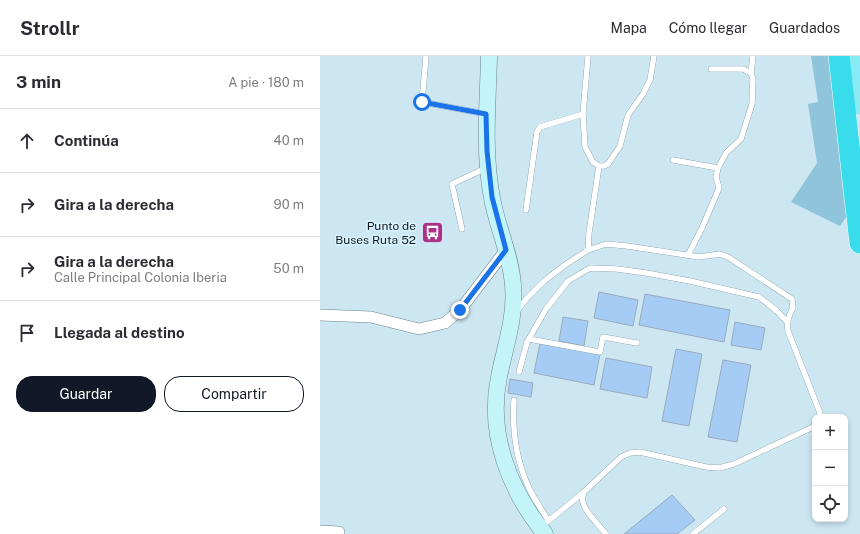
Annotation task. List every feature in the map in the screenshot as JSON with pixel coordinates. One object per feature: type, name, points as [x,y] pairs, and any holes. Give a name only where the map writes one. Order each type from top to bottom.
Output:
[{"type":"highway","points":[[839,56],[860,243]]},
{"type":"main road","points":[[854,56],[860,106]]},
{"type":"street","points":[[489,56],[486,114],[488,168],[492,197],[513,284],[513,315],[498,379],[496,411],[498,434],[511,480],[528,512],[544,527]]},
{"type":"street","points":[[320,315],[372,317],[420,329],[445,323],[460,310],[506,250]]},
{"type":"street","points":[[320,531],[339,532]]},
{"type":"lane","points":[[426,56],[422,102],[486,114]]},
{"type":"lane","points":[[588,56],[582,114],[585,147],[593,162],[598,166],[608,164],[620,146],[628,115],[643,94],[650,80],[654,56]]},
{"type":"lane","points":[[688,255],[702,228],[719,188],[716,176],[718,168],[726,153],[741,139],[752,104],[753,79],[751,73],[753,56]]},
{"type":"lane","points":[[711,68],[743,69],[751,73]]},
{"type":"lane","points":[[526,210],[537,132],[540,127],[582,114]]},
{"type":"lane","points":[[673,160],[718,168]]},
{"type":"lane","points":[[588,250],[598,166]]},
{"type":"lane","points":[[462,228],[452,184],[488,168]]},
{"type":"lane","points":[[513,315],[526,298],[544,281],[588,250],[606,244],[699,257],[720,254],[728,257],[792,299],[794,308],[788,316],[788,332],[820,414]]},
{"type":"lane","points":[[520,372],[529,339],[546,308],[568,281],[590,268],[617,269],[646,273],[690,281],[759,297],[777,311],[787,322]]},
{"type":"lane","points":[[529,339],[600,352],[603,336],[637,343]]},
{"type":"lane","points":[[514,400],[516,446],[521,467],[544,527],[621,457],[630,453],[640,452],[706,467],[719,468],[734,464],[812,427]]},
{"type":"lane","points":[[584,492],[583,502],[585,508],[606,534]]},
{"type":"lane","points":[[693,534],[724,509]]},
{"type":"shaded area","points":[[811,56],[831,56],[851,210],[840,226],[791,202],[817,163],[808,104],[818,102]]},
{"type":"building","points":[[599,292],[638,300],[633,326],[594,318]]},
{"type":"building","points":[[645,294],[730,310],[724,342],[639,325]]},
{"type":"building","points":[[563,317],[588,321],[584,346],[559,341]]},
{"type":"building","points":[[735,322],[765,328],[761,350],[731,345]]},
{"type":"building","points":[[540,343],[600,354],[594,385],[534,373]]},
{"type":"building","points":[[676,349],[702,354],[689,426],[662,421]]},
{"type":"building","points":[[606,358],[652,367],[647,398],[600,389]]},
{"type":"building","points":[[723,360],[751,365],[737,442],[708,437]]},
{"type":"building","points":[[510,379],[533,383],[531,397],[508,393]]},
{"type":"building","points":[[672,495],[695,520],[677,534],[624,534]]},
{"type":"place","name":"Punto de Buses Ruta 52","points":[[432,233]]},
{"type":"route","points":[[422,102],[486,114],[488,168],[492,197],[506,250],[460,310]]}]
